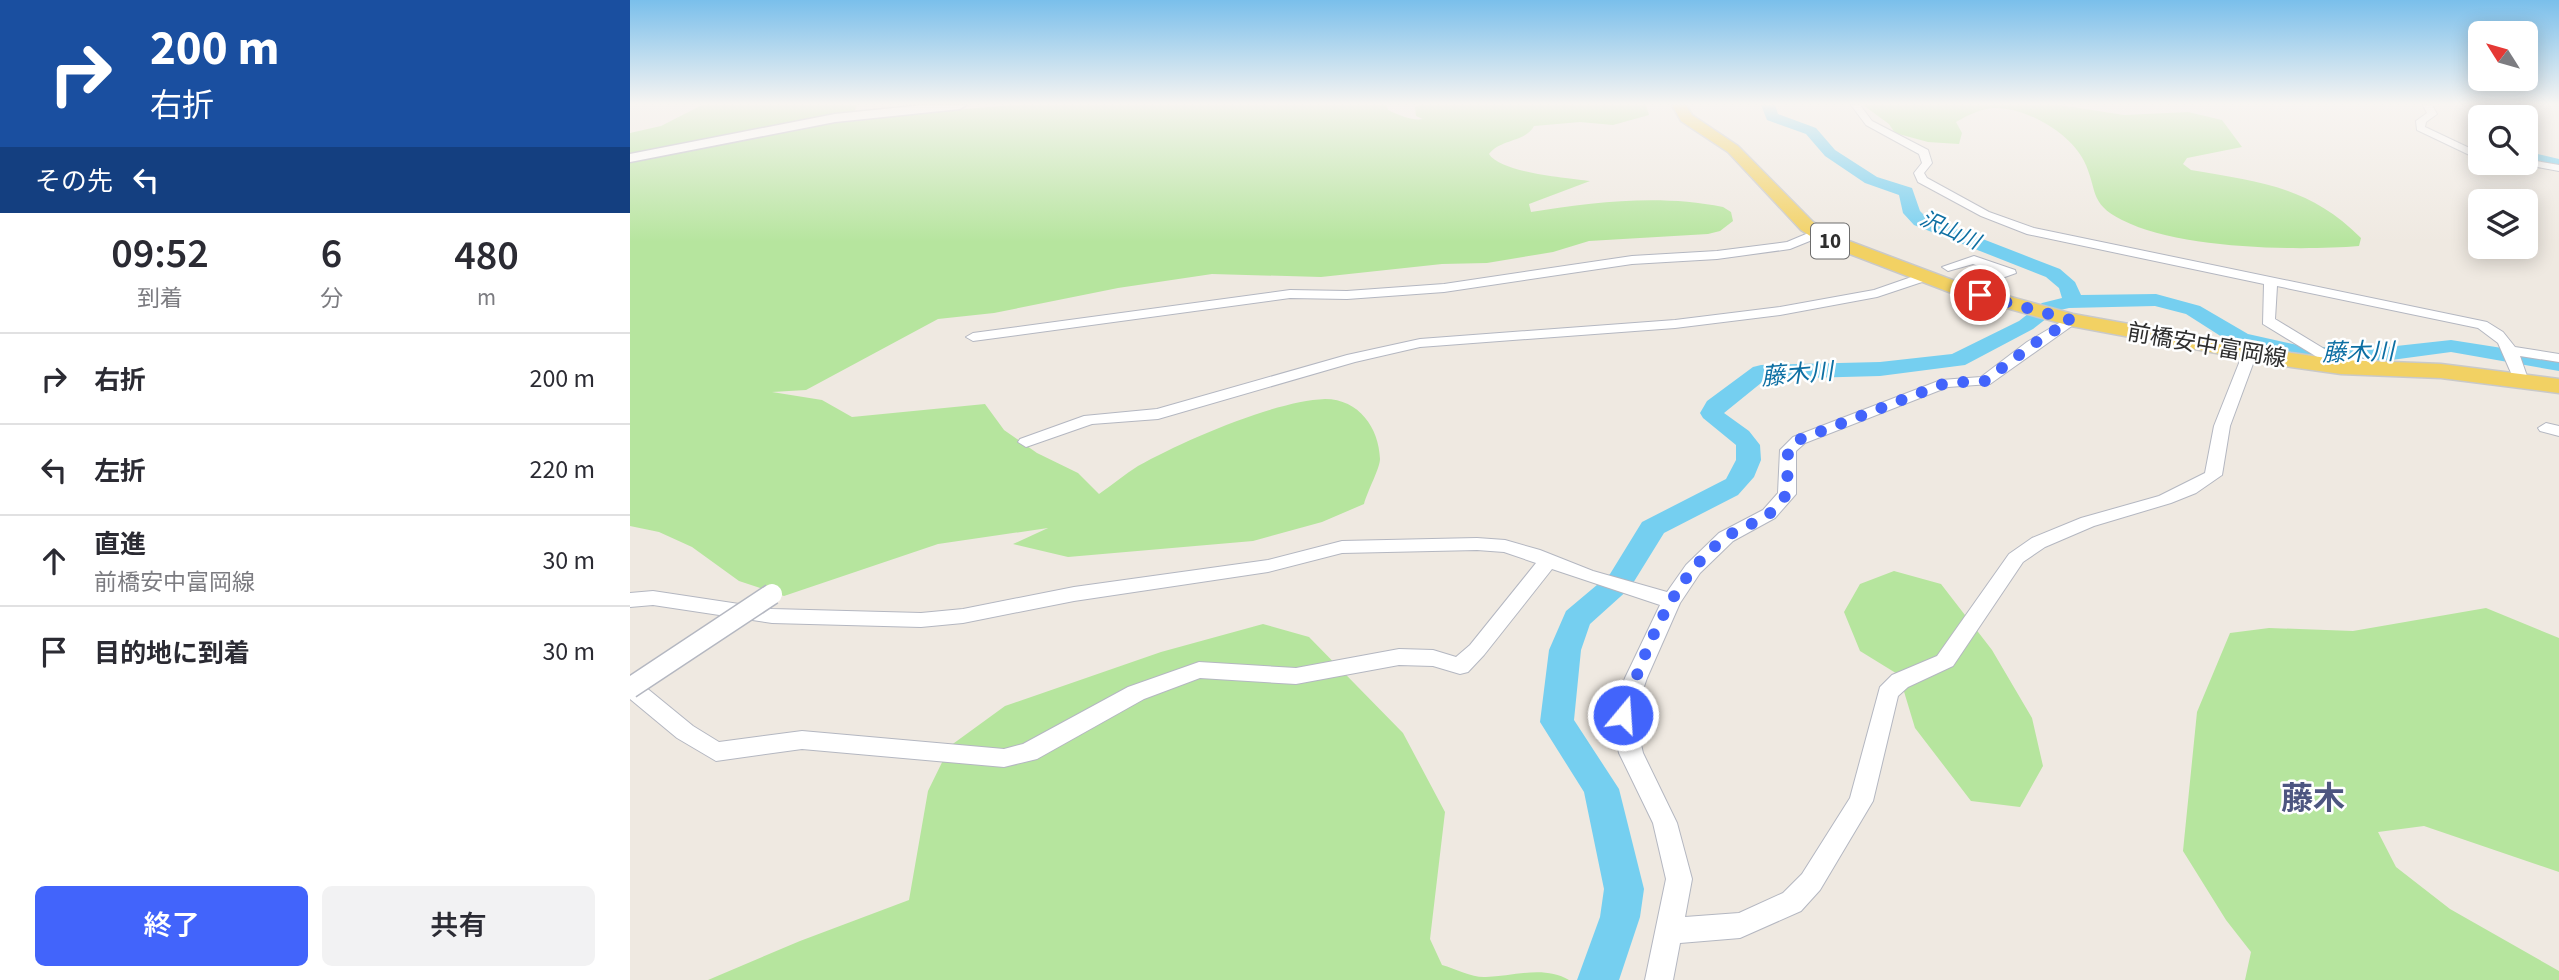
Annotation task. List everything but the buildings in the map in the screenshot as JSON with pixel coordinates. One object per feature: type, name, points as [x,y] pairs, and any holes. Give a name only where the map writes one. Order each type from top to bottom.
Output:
[{"type":"main road","name":"10","points":[[1735,151],[1807,226],[1818,233],[1856,252],[1923,277],[2068,319]]},
{"type":"main road","name":"前橋安中富岡線","points":[[2068,319],[2341,367],[2388,369],[2515,362],[2559,386]]},
{"type":"street","points":[[630,159],[671,151]]},
{"type":"street","points":[[1922,151],[1927,163],[1919,173],[1922,180],[1985,214],[2031,231],[2271,283],[2470,321],[2497,332],[2515,362],[2559,358]]},
{"type":"street","points":[[2538,164],[2559,167]]},
{"type":"street","points":[[973,337],[1290,294],[1347,295],[1444,288],[1632,260],[1717,255],[1790,245],[1818,233]]},
{"type":"street","points":[[1948,267],[1974,260],[2010,273],[1958,289]]},
{"type":"street","points":[[1026,442],[1090,419],[1158,414],[1352,358],[1420,343],[1503,339],[1780,311],[1877,293],[1923,277]]},
{"type":"street","points":[[2271,283],[2268,321],[2327,357],[2388,369]]},
{"type":"street","points":[[1659,980],[1671,931],[1679,879],[1674,848],[1631,753],[1623,715],[1636,678],[1671,602],[1693,569],[1726,537],[1769,514],[1787,494],[1788,450],[1798,440],[1946,383],[1985,381],[2068,319]]},
{"type":"street","points":[[1671,931],[1740,925],[1792,902],[1811,883],[1861,801],[1868,782],[1888,693],[1900,681],[1945,661],[2016,558],[2030,547],[2054,534],[2160,502],[2213,475],[2222,426],[2250,353]]},
{"type":"street","points":[[630,600],[653,598],[772,616],[921,620],[963,616],[1074,594],[1268,566],[1342,547],[1491,545],[1505,546],[1587,576],[1654,594],[1671,602]]},
{"type":"street","points":[[772,594],[630,687],[685,732],[716,752],[802,740],[1004,758],[1029,752],[1136,693],[1199,670],[1296,676],[1399,657],[1433,658],[1460,666],[1492,632],[1548,561]]},
{"type":"green space","points":[[630,151],[1492,151],[1489,154],[1507,166],[1590,181],[1529,204],[1531,212],[1627,201],[1675,201],[1723,207],[1731,212],[1733,221],[1720,231],[1708,234],[1589,241],[1553,252],[1487,263],[1442,264],[1321,277],[1212,274],[1118,288],[994,313],[938,319],[806,390],[772,392],[822,400],[852,417],[985,404],[1004,430],[1037,453],[1078,473],[1099,494],[1138,466],[1229,424],[1304,401],[1337,400],[1357,410],[1371,426],[1379,448],[1378,468],[1364,504],[1322,522],[1253,541],[1068,557],[1013,544],[1048,528],[938,544],[784,596],[739,581],[692,547],[659,532],[630,526]]},
{"type":"green space","points":[[2077,151],[2223,151],[2187,158],[2183,164],[2191,170],[2261,183],[2303,197],[2342,221],[2361,238],[2359,246],[2238,246],[2146,230],[2122,220],[2104,208]]},
{"type":"green space","points":[[1894,571],[1941,584],[1992,650],[2032,718],[2043,766],[2020,807],[1971,801],[1915,728],[1899,675],[1860,651],[1844,612],[1860,584]]},
{"type":"green space","points":[[2486,608],[2559,638],[2559,872],[2424,826],[2378,832],[2396,867],[2450,909],[2559,971],[2559,980],[2245,980],[2251,952],[2226,920],[2183,851],[2197,712],[2230,633],[2269,628],[2353,631]]},
{"type":"green space","points":[[1263,624],[1309,637],[1403,733],[1445,812],[1430,939],[1442,965],[1481,977],[1539,972],[1569,980],[708,980],[800,941],[909,900],[928,791],[950,746],[1005,706],[1161,652]]},
{"type":"waterway","name":"沢山川","points":[[1828,151],[1871,180],[1906,192],[1912,213],[1920,221],[2053,273],[2068,286],[2073,302]]},
{"type":"waterway","points":[[2538,159],[2559,164]]},
{"type":"waterway","name":"藤木川","points":[[2073,302],[2156,300],[2193,310],[2241,339],[2302,353],[2369,356],[2451,346],[2559,364]]},
{"type":"waterway","name":"藤木川","points":[[1598,980],[1620,917],[1624,889],[1601,789],[1557,722],[1565,650],[1577,619],[1620,581],[1649,538],[1652,528],[1729,490],[1744,472],[1748,460],[1748,445],[1741,436],[1715,418],[1712,413],[1715,406],[1761,372],[1880,369],[1957,360],[2026,325],[2049,307],[2073,302]]},
{"type":"district","name":"藤木","points":[[2313,798]]},
{"type":"route","points":[[1623,715],[1636,678],[1671,602],[1693,569],[1726,537],[1769,514],[1787,494],[1788,450],[1798,440],[1946,383],[1985,381],[2032,345],[2071,320],[1980,295]]}]
